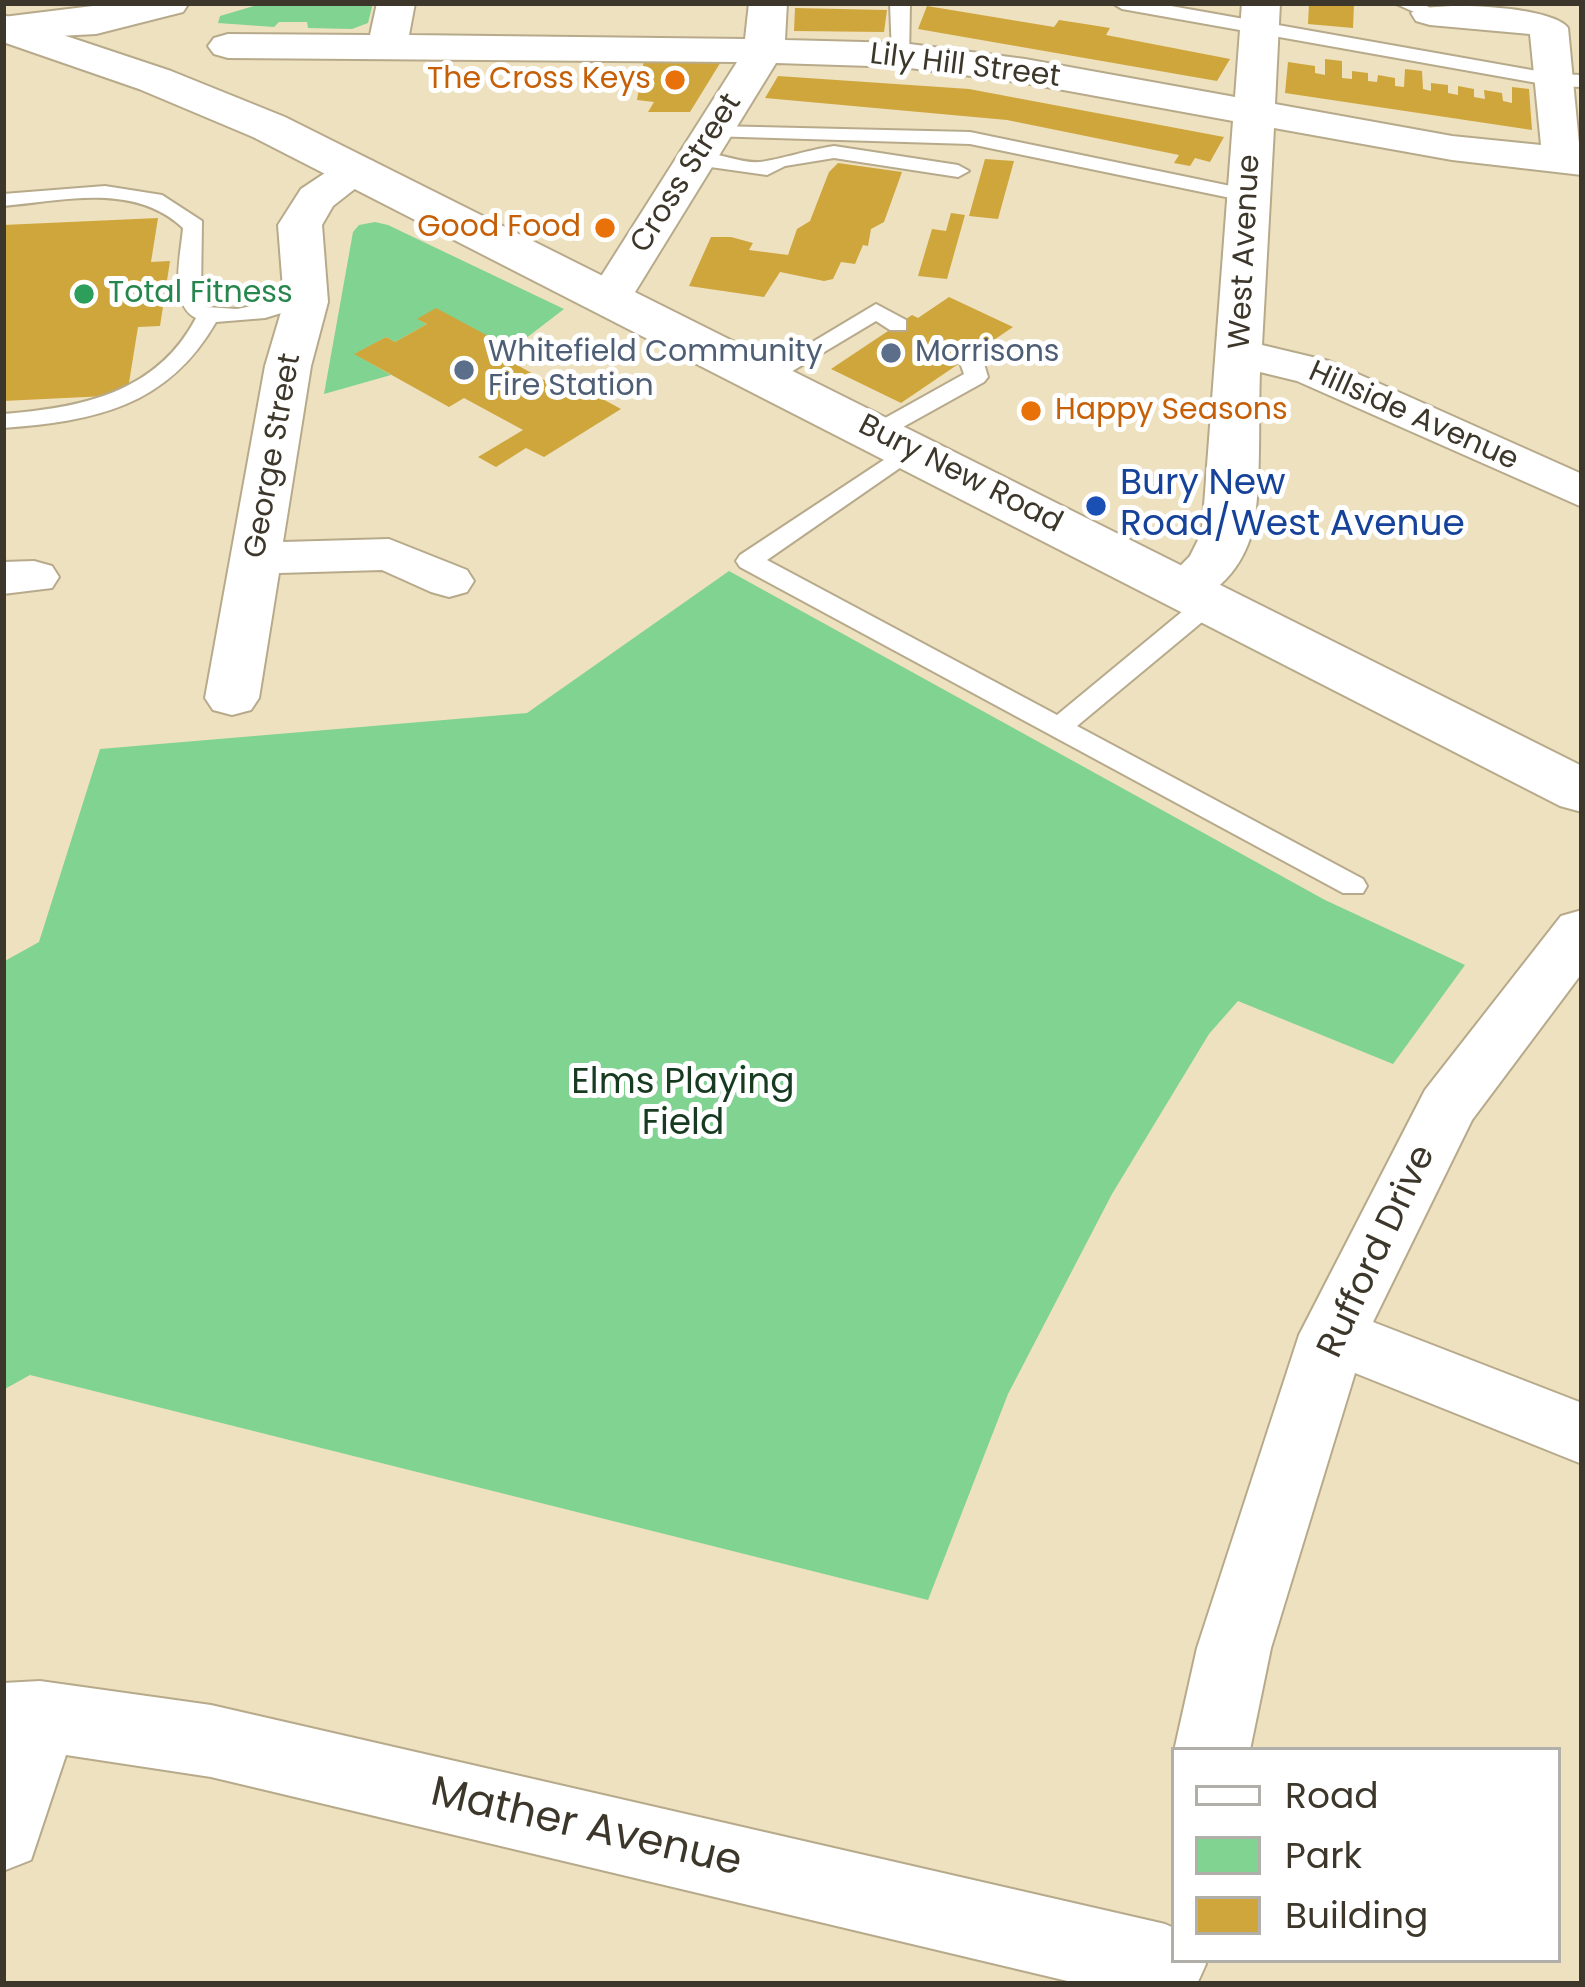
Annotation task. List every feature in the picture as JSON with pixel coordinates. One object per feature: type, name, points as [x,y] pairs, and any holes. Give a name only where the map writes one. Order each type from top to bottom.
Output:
[{"type":"main road","points":[[6,28],[96,21],[168,3]]},
{"type":"main road","points":[[155,80],[149,56],[154,34],[183,3]]},
{"type":"main road","name":"Bury New Road","points":[[6,28],[155,80],[358,170],[1582,791]]},
{"type":"street","points":[[387,47],[396,3]]},
{"type":"street","points":[[764,51],[768,3]]},
{"type":"street","points":[[1417,8],[1528,20],[1549,28],[1568,80],[1573,162]]},
{"type":"street","name":"West Avenue","points":[[1197,595],[1227,532],[1260,15]]},
{"type":"street","name":"Lily Hill Street","points":[[228,46],[287,37],[387,47],[902,55],[1025,71],[1254,116],[1573,162]]},
{"type":"street","name":"Cross Street","points":[[610,297],[764,51]]},
{"type":"street","name":"George Street","points":[[232,698],[288,366],[306,302],[299,244],[306,208],[358,170]]},
{"type":"street","name":"Hillside Avenue","points":[[1240,357],[1272,358],[1313,370],[1582,492]]},
{"type":"street","points":[[255,558],[389,554],[449,580]]},
{"type":"street","name":"Rufford Drive","points":[[1213,1747],[1234,1648],[1333,1336],[1447,1107],[1582,931]]},
{"type":"street","points":[[1333,1336],[1582,1434]]},
{"type":"street","points":[[3,1834],[21,1717]]},
{"type":"street","name":"Mather Avenue","points":[[21,1717],[211,1742],[1167,1957]]},
{"type":"lane","points":[[899,3],[902,55]]},
{"type":"lane","points":[[1122,3],[1260,15],[1568,80]]},
{"type":"lane","points":[[706,145],[970,138],[1250,196]]},
{"type":"lane","points":[[706,145],[767,169],[779,161],[834,152],[958,171]]},
{"type":"lane","points":[[3,200],[118,194],[158,198],[181,210],[194,226],[190,304],[208,316],[306,302]]},
{"type":"lane","points":[[766,377],[876,311],[898,325]]},
{"type":"lane","points":[[3,421],[40,419],[136,396],[199,338],[208,316]]},
{"type":"lane","points":[[970,357],[976,377],[749,561],[1353,886]]},
{"type":"lane","points":[[1058,728],[1197,595]]},
{"type":"green space","points":[[264,3],[373,3],[368,23],[352,29],[308,28],[307,22],[279,22],[274,27],[218,23],[220,16]]},
{"type":"green space","points":[[375,222],[564,309],[512,349],[419,320],[427,324],[395,342],[386,337],[355,354],[391,375],[324,394],[353,232],[359,225]]},
{"type":"green space","name":"Elms Playing Field","points":[[729,571],[1325,900],[1465,965],[1393,1064],[1238,1001],[1209,1034],[1112,1194],[1008,1394],[928,1600],[30,1375],[3,1390],[3,962],[39,942],[100,749],[527,713]]},
{"type":"building","points":[[1309,3],[1354,3],[1353,28],[1308,24]]},
{"type":"building","points":[[927,6],[1054,27],[1059,20],[1110,28],[1106,35],[1230,59],[1217,81],[918,29]]},
{"type":"building","points":[[795,8],[887,10],[884,32],[794,31]]},
{"type":"building","points":[[1325,59],[1342,61],[1342,78],[1352,79],[1352,71],[1368,73],[1368,81],[1377,82],[1378,75],[1395,78],[1395,86],[1404,87],[1405,69],[1422,71],[1423,89],[1431,91],[1431,83],[1448,85],[1448,93],[1458,95],[1458,86],[1474,89],[1474,97],[1485,99],[1484,90],[1502,93],[1503,101],[1512,103],[1512,87],[1529,89],[1532,130],[1285,93],[1288,62],[1315,66],[1315,73],[1325,75]]},
{"type":"building","name":"The Cross Keys","points":[[644,60],[722,60],[690,112],[648,112],[654,102],[637,100]]},
{"type":"building","points":[[778,76],[969,89],[1224,137],[1210,162],[1195,158],[1190,166],[1174,163],[1179,155],[1007,120],[765,98]]},
{"type":"building","points":[[985,159],[1014,161],[998,219],[969,216]]},
{"type":"building","points":[[838,163],[902,172],[884,222],[871,229],[868,246],[863,245],[855,264],[841,262],[833,279],[824,281],[780,272],[764,297],[689,286],[711,237],[731,237],[753,243],[749,250],[788,255],[797,229],[810,221],[829,172]]},
{"type":"building","points":[[951,213],[965,215],[947,279],[918,276],[932,229],[946,231]]},
{"type":"building","name":"Total Fitness","points":[[158,218],[151,262],[170,261],[160,326],[138,327],[127,395],[3,401],[3,225]]},
{"type":"building","points":[[949,297],[1013,327],[901,403],[831,369],[912,315],[918,318]]},
{"type":"building","points":[[436,308],[520,353],[508,360],[575,397],[586,390],[621,409],[544,457],[526,448],[496,467],[478,457],[523,430],[464,398],[449,407],[354,354],[386,337],[395,342],[427,324],[417,319]]},
{"type":"place","name":"The Cross Keys","points":[[675,80]]},
{"type":"place","name":"Good Food","points":[[605,228]]},
{"type":"place","name":"Total Fitness","points":[[84,294]]},
{"type":"place","name":"Morrisons","points":[[891,353]]},
{"type":"place","name":"Whitefield Community Fire Station","points":[[464,370]]},
{"type":"place","name":"Happy Seasons","points":[[1031,411]]},
{"type":"place","name":"Bury New Road/West Avenue","points":[[1096,506]]}]
